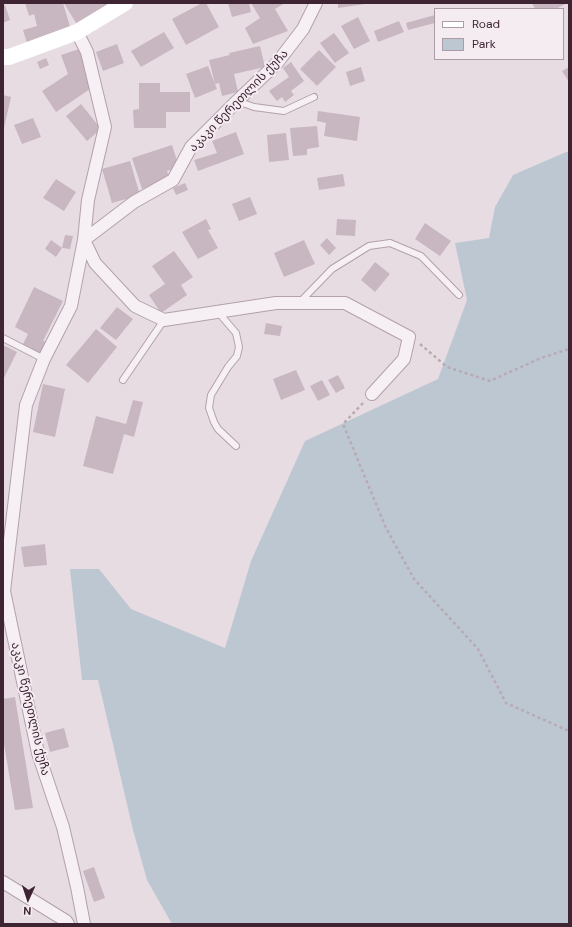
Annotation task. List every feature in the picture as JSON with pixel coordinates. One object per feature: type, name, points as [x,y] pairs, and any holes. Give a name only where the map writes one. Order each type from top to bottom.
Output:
[{"type":"main road","points":[[3,57],[9,57],[77,32],[125,3]]},
{"type":"street","name":"აკაკი წერეთლის ქუჩა","points":[[84,924],[63,827],[38,753],[4,591],[26,405],[44,359],[71,306],[84,240],[134,202],[173,180],[191,148],[237,101],[277,64],[303,29],[316,3]]},
{"type":"street","points":[[77,32],[87,52],[105,127],[88,200],[84,240],[95,263],[135,306],[164,320],[276,303],[345,303],[409,337],[404,359],[372,394]]},
{"type":"street","points":[[3,882],[66,921],[68,924]]},
{"type":"lane","points":[[237,101],[254,107],[284,111],[314,96]]},
{"type":"lane","points":[[299,303],[332,269],[369,246],[390,243],[421,256],[459,295]]},
{"type":"lane","points":[[218,312],[236,333],[239,347],[237,356],[211,395],[209,408],[218,429],[236,446]]},
{"type":"lane","points":[[123,380],[164,320]]},
{"type":"lane","points":[[3,338],[44,359]]},
{"type":"path","points":[[409,337],[447,367],[490,381],[541,358],[569,349]]},
{"type":"path","points":[[372,394],[343,424],[386,528],[414,580],[478,649],[506,703],[569,731]]},
{"type":"green space","points":[[569,152],[569,924],[172,924],[147,880],[133,830],[98,680],[82,680],[70,569],[99,569],[131,609],[225,648],[251,561],[305,441],[438,379],[467,300],[455,243],[489,238],[495,207],[513,175]]},
{"type":"building","points":[[25,3],[63,3],[71,30],[27,43],[23,30],[37,26],[34,14],[29,16]]},
{"type":"building","points":[[64,3],[123,3],[79,28]]},
{"type":"building","points":[[202,3],[206,3],[219,27],[186,45],[172,19]]},
{"type":"building","points":[[228,3],[249,3],[251,12],[232,17]]},
{"type":"building","points":[[251,3],[285,3],[275,9],[288,31],[253,44],[245,28],[260,18]]},
{"type":"building","points":[[338,3],[365,3],[365,4],[338,8]]},
{"type":"building","points":[[532,3],[567,3],[558,8],[534,8]]},
{"type":"building","points":[[5,5],[10,20],[3,23],[3,6]]},
{"type":"building","points":[[434,15],[434,23],[408,30],[406,23]]},
{"type":"building","points":[[358,17],[370,41],[354,49],[341,26]]},
{"type":"building","points":[[399,21],[404,32],[378,42],[374,31]]},
{"type":"building","points":[[164,32],[174,48],[141,67],[131,51]]},
{"type":"building","points":[[334,33],[349,53],[335,63],[320,43]]},
{"type":"building","points":[[117,44],[124,63],[103,71],[96,52]]},
{"type":"building","points":[[260,46],[265,67],[234,74],[238,92],[222,96],[219,83],[215,84],[209,60],[230,55],[229,53]]},
{"type":"building","points":[[79,49],[93,87],[56,112],[42,91],[68,74],[61,55]]},
{"type":"building","points":[[319,50],[336,67],[317,86],[300,69]]},
{"type":"building","points":[[46,58],[49,65],[40,69],[37,62]]},
{"type":"building","points":[[291,62],[304,81],[291,91],[294,95],[285,102],[282,97],[277,101],[269,91],[289,77],[283,68]]},
{"type":"building","points":[[208,66],[217,89],[195,98],[186,74]]},
{"type":"building","points":[[361,67],[365,81],[350,86],[346,72]]},
{"type":"building","points":[[569,67],[569,82],[562,71]]},
{"type":"building","points":[[139,83],[160,83],[160,92],[190,92],[190,112],[166,112],[166,128],[134,128],[133,110],[139,109]]},
{"type":"building","points":[[3,95],[11,97],[4,128],[3,128]]},
{"type":"building","points":[[81,104],[101,129],[87,141],[66,116]]},
{"type":"building","points":[[318,111],[360,117],[357,141],[324,136],[326,123],[317,121]]},
{"type":"building","points":[[33,118],[41,137],[22,144],[14,125]]},
{"type":"building","points":[[317,126],[319,147],[307,149],[307,155],[293,156],[290,128]]},
{"type":"building","points":[[236,132],[244,154],[198,171],[194,160],[217,153],[212,141]]},
{"type":"building","points":[[286,133],[289,160],[269,162],[267,135]]},
{"type":"building","points":[[172,145],[179,167],[167,171],[170,180],[142,189],[132,158]]},
{"type":"building","points":[[130,161],[140,195],[112,203],[102,169]]},
{"type":"building","points":[[343,174],[345,186],[319,190],[317,178]]},
{"type":"building","points":[[56,179],[76,192],[64,211],[43,198]]},
{"type":"building","points":[[185,183],[188,190],[176,195],[173,188]]},
{"type":"building","points":[[250,197],[257,214],[239,221],[232,204]]},
{"type":"building","points":[[206,219],[211,229],[208,230],[218,248],[198,259],[182,232]]},
{"type":"building","points":[[337,219],[356,220],[355,236],[336,235]]},
{"type":"building","points":[[425,223],[451,241],[440,256],[415,239]]},
{"type":"building","points":[[65,235],[73,236],[70,249],[62,248]]},
{"type":"building","points":[[327,238],[336,248],[329,255],[320,245]]},
{"type":"building","points":[[51,240],[62,248],[56,257],[45,249]]},
{"type":"building","points":[[304,240],[315,264],[284,277],[274,253]]},
{"type":"building","points":[[174,251],[193,277],[181,285],[187,295],[161,313],[149,295],[165,284],[152,266]]},
{"type":"building","points":[[375,262],[390,274],[375,292],[361,280]]},
{"type":"building","points":[[34,287],[63,301],[43,341],[47,342],[41,355],[22,346],[28,334],[15,327]]},
{"type":"building","points":[[117,307],[133,319],[116,340],[100,328]]},
{"type":"building","points":[[266,323],[282,326],[280,336],[264,334]]},
{"type":"building","points":[[96,329],[117,347],[88,383],[66,365]]},
{"type":"building","points":[[3,345],[17,352],[3,380]]},
{"type":"building","points":[[296,370],[305,390],[281,400],[273,379]]},
{"type":"building","points":[[338,375],[345,388],[336,393],[328,380]]},
{"type":"building","points":[[322,380],[330,395],[318,401],[310,386]]},
{"type":"building","points":[[43,384],[65,389],[55,437],[33,432]]},
{"type":"building","points":[[133,400],[143,402],[134,437],[124,434],[113,474],[83,466],[96,416],[126,424]]},
{"type":"building","points":[[45,544],[47,565],[24,567],[21,547]]},
{"type":"building","points":[[15,697],[33,808],[15,810],[3,738],[3,699]]},
{"type":"building","points":[[64,728],[69,747],[50,752],[45,733]]},
{"type":"building","points":[[94,867],[105,898],[94,902],[83,871]]}]
